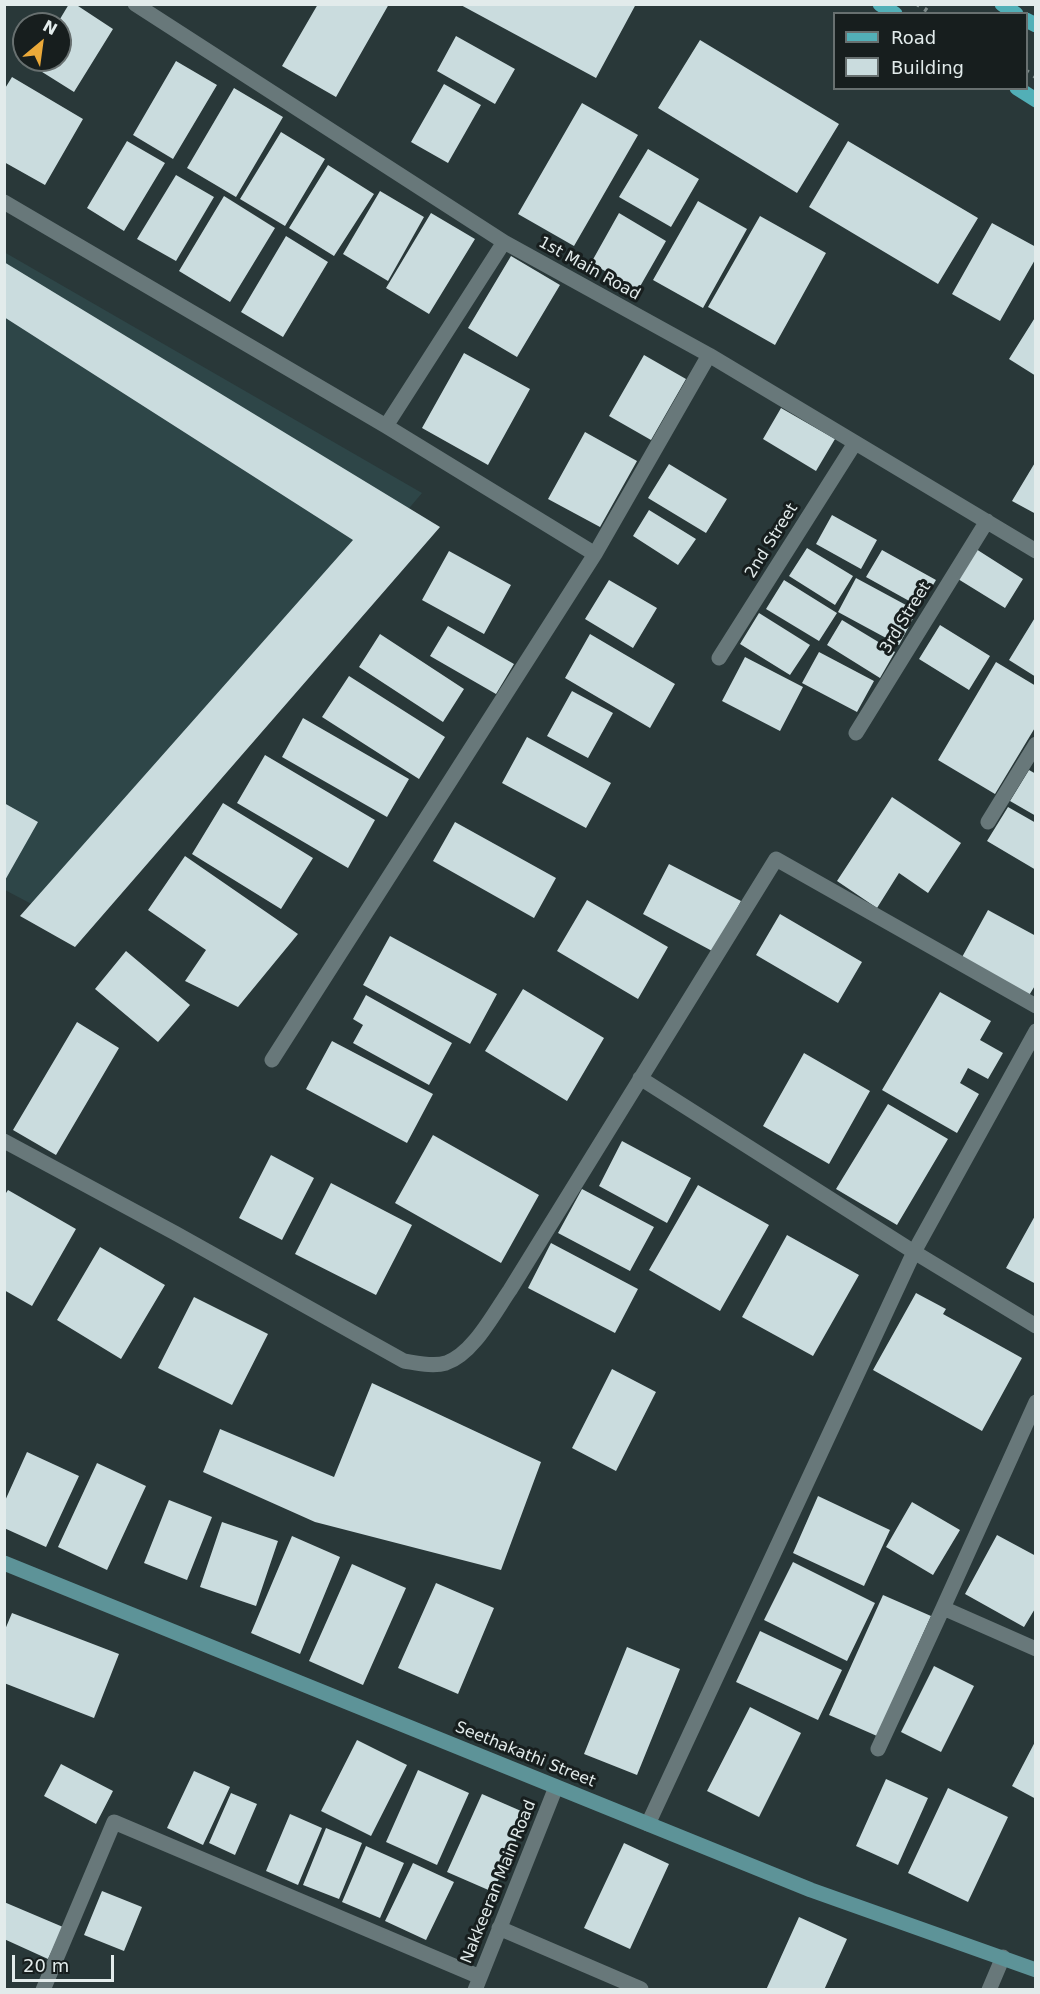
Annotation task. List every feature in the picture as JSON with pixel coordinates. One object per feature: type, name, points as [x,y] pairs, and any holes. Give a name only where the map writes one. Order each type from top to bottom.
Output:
[{"type":"main road","points":[[1020,90],[1035,100]]},
{"type":"street","name":"1st Main Road","points":[[135,4],[504,242],[708,355],[1035,550]]},
{"type":"street","points":[[4,202],[386,426],[596,554]]},
{"type":"street","points":[[386,426],[504,242]]},
{"type":"street","points":[[272,1060],[596,554],[708,355]]},
{"type":"street","name":"2nd Street","points":[[719,658],[855,443]]},
{"type":"street","name":"3rd Street","points":[[856,733],[987,521]]},
{"type":"street","points":[[988,822],[1035,744]]},
{"type":"street","points":[[4,1141],[404,1361],[428,1365],[446,1363],[467,1351],[510,1290],[776,859],[1035,1006]]},
{"type":"street","points":[[648,1824],[914,1252],[1035,1031]]},
{"type":"street","points":[[640,1078],[1035,1326]]},
{"type":"street","points":[[878,1749],[944,1608],[1035,1402]]},
{"type":"street","name":"Seethakathi Street","points":[[4,1563],[811,1890],[1035,1970]]},
{"type":"street","points":[[944,1608],[1035,1649]]},
{"type":"street","name":"Nakkeeran Main Road","points":[[477,1983],[556,1787]]},
{"type":"street","points":[[43,1989],[114,1822],[477,1983]]},
{"type":"street","points":[[500,1928],[640,1989]]},
{"type":"street","points":[[989,1989],[1003,1957]]},
{"type":"shaded area","points":[[4,252],[422,493],[60,919],[5,890]]},
{"type":"building","points":[[69,4],[75,4],[113,29],[74,92],[42,72],[72,72],[72,12],[64,12]]},
{"type":"building","points":[[318,4],[389,4],[336,97],[282,66]]},
{"type":"building","points":[[459,4],[636,4],[596,78]]},
{"type":"building","points":[[456,36],[515,69],[495,104],[437,71]]},
{"type":"building","points":[[700,40],[839,124],[797,193],[658,108]]},
{"type":"building","points":[[176,61],[217,85],[173,159],[133,135]]},
{"type":"building","points":[[12,77],[83,119],[45,185],[4,162],[4,90]]},
{"type":"building","points":[[444,84],[481,105],[448,163],[411,142]]},
{"type":"building","points":[[234,88],[283,117],[236,197],[187,168]]},
{"type":"building","points":[[582,103],[638,135],[574,246],[518,214]]},
{"type":"building","points":[[281,132],[325,159],[285,226],[240,199]]},
{"type":"building","points":[[127,141],[165,163],[124,231],[87,208]]},
{"type":"building","points":[[848,141],[978,218],[938,284],[809,207]]},
{"type":"building","points":[[648,149],[699,179],[671,227],[619,197]]},
{"type":"building","points":[[328,165],[374,194],[334,256],[289,228]]},
{"type":"building","points":[[176,175],[214,197],[176,261],[137,239]]},
{"type":"building","points":[[380,191],[424,217],[388,281],[343,254]]},
{"type":"building","points":[[224,196],[275,228],[230,302],[179,271]]},
{"type":"building","points":[[698,201],[747,229],[703,308],[653,280]]},
{"type":"building","points":[[431,213],[475,239],[429,314],[386,288]]},
{"type":"building","points":[[619,213],[666,241],[638,290],[591,263]]},
{"type":"building","points":[[760,216],[826,253],[775,345],[708,307]]},
{"type":"building","points":[[992,223],[1036,247],[1036,258],[1000,321],[952,294]]},
{"type":"building","points":[[286,236],[328,262],[283,337],[241,312]]},
{"type":"building","points":[[511,256],[560,285],[517,357],[468,328]]},
{"type":"building","points":[[4,262],[440,527],[75,947],[20,916],[353,540],[4,317]]},
{"type":"building","points":[[1036,316],[1036,376],[1009,359]]},
{"type":"building","points":[[464,353],[530,389],[488,465],[422,428]]},
{"type":"building","points":[[644,355],[686,379],[651,440],[609,416]]},
{"type":"building","points":[[781,408],[835,439],[816,471],[763,439]]},
{"type":"building","points":[[585,432],[637,461],[600,527],[548,499]]},
{"type":"building","points":[[1036,461],[1036,514],[1012,501]]},
{"type":"building","points":[[669,464],[727,499],[706,533],[648,498]]},
{"type":"building","points":[[649,510],[696,539],[678,565],[633,536]]},
{"type":"building","points":[[832,515],[877,540],[861,569],[816,544]]},
{"type":"building","points":[[807,548],[853,576],[835,605],[789,576]]},
{"type":"building","points":[[976,549],[1023,579],[1005,608],[958,579]]},
{"type":"building","points":[[882,550],[936,580],[920,607],[866,577]]},
{"type":"building","points":[[449,551],[511,585],[484,634],[422,600]]},
{"type":"building","points":[[856,578],[917,611],[899,645],[838,612]]},
{"type":"building","points":[[609,580],[657,608],[633,648],[585,619]]},
{"type":"building","points":[[784,580],[837,613],[819,641],[766,609]]},
{"type":"building","points":[[759,613],[810,645],[790,675],[740,644]]},
{"type":"building","points":[[1036,616],[1036,677],[1009,660]]},
{"type":"building","points":[[842,620],[895,652],[880,678],[827,645]]},
{"type":"building","points":[[940,625],[990,656],[969,690],[919,659]]},
{"type":"building","points":[[448,626],[514,664],[496,694],[430,656]]},
{"type":"building","points":[[380,634],[464,689],[443,722],[359,667]]},
{"type":"building","points":[[590,634],[675,684],[650,728],[565,678]]},
{"type":"building","points":[[819,652],[874,681],[857,712],[802,683]]},
{"type":"building","points":[[745,657],[803,687],[780,731],[722,701]]},
{"type":"building","points":[[996,662],[1036,686],[1036,726],[995,794],[938,760]]},
{"type":"building","points":[[349,676],[445,737],[419,779],[322,717]]},
{"type":"building","points":[[572,691],[613,713],[588,758],[547,736]]},
{"type":"building","points":[[303,718],[409,779],[387,817],[282,757]]},
{"type":"building","points":[[527,737],[611,783],[586,828],[502,783]]},
{"type":"building","points":[[265,755],[375,820],[348,868],[237,803]]},
{"type":"building","points":[[1029,770],[1036,774],[1036,816],[1010,801]]},
{"type":"building","points":[[892,797],[961,843],[928,893],[899,873],[877,908],[837,881]]},
{"type":"building","points":[[4,803],[38,822],[4,882]]},
{"type":"building","points":[[223,803],[313,858],[281,909],[192,854]]},
{"type":"building","points":[[1008,807],[1036,823],[1036,870],[987,841]]},
{"type":"building","points":[[455,822],[556,878],[534,918],[433,861]]},
{"type":"building","points":[[185,856],[298,934],[238,1007],[185,981],[206,950],[148,910]]},
{"type":"building","points":[[669,864],[741,901],[714,952],[643,914]]},
{"type":"building","points":[[587,900],[668,947],[638,999],[557,951]]},
{"type":"building","points":[[988,910],[1036,936],[1036,984],[1028,997],[961,959]]},
{"type":"building","points":[[780,914],[862,962],[838,1003],[756,955]]},
{"type":"building","points":[[390,936],[497,994],[470,1044],[363,985]]},
{"type":"building","points":[[126,951],[190,1005],[158,1042],[95,989]]},
{"type":"building","points":[[523,989],[604,1038],[567,1101],[485,1051]]},
{"type":"building","points":[[940,992],[991,1021],[980,1040],[1003,1053],[988,1079],[968,1068],[960,1083],[979,1094],[957,1133],[882,1090]]},
{"type":"building","points":[[366,995],[452,1043],[429,1085],[353,1043],[363,1025],[353,1019]]},
{"type":"building","points":[[77,1022],[119,1048],[56,1155],[13,1130]]},
{"type":"building","points":[[332,1041],[433,1094],[407,1143],[306,1089]]},
{"type":"building","points":[[804,1053],[870,1091],[829,1164],[763,1126]]},
{"type":"building","points":[[888,1104],[948,1139],[897,1225],[836,1189]]},
{"type":"building","points":[[433,1135],[539,1195],[501,1263],[395,1203]]},
{"type":"building","points":[[622,1141],[691,1178],[667,1223],[599,1186]]},
{"type":"building","points":[[271,1155],[314,1178],[282,1240],[239,1218]]},
{"type":"building","points":[[331,1183],[412,1225],[376,1295],[295,1254]]},
{"type":"building","points":[[698,1185],[769,1225],[720,1311],[649,1270]]},
{"type":"building","points":[[582,1189],[654,1227],[630,1271],[558,1233]]},
{"type":"building","points":[[8,1190],[76,1229],[32,1306],[4,1290],[4,1196]]},
{"type":"building","points":[[1036,1214],[1036,1284],[1006,1268]]},
{"type":"building","points":[[787,1235],[859,1275],[813,1356],[742,1317]]},
{"type":"building","points":[[551,1243],[638,1289],[615,1333],[528,1288]]},
{"type":"building","points":[[100,1247],[165,1285],[121,1359],[57,1320]]},
{"type":"building","points":[[916,1293],[946,1309],[943,1314],[1022,1358],[982,1431],[873,1370]]},
{"type":"building","points":[[194,1297],[268,1334],[232,1405],[158,1368]]},
{"type":"building","points":[[612,1369],[656,1392],[616,1471],[572,1448]]},
{"type":"building","points":[[372,1383],[541,1462],[501,1570],[315,1522],[203,1472],[220,1429],[334,1477]]},
{"type":"building","points":[[27,1452],[79,1476],[46,1547],[4,1528],[4,1503]]},
{"type":"building","points":[[97,1463],[146,1486],[107,1570],[58,1547]]},
{"type":"building","points":[[818,1496],[890,1530],[864,1586],[793,1553]]},
{"type":"building","points":[[169,1500],[212,1517],[187,1580],[144,1563]]},
{"type":"building","points":[[912,1502],[960,1530],[933,1575],[886,1547]]},
{"type":"building","points":[[222,1522],[278,1541],[256,1606],[200,1587]]},
{"type":"building","points":[[997,1535],[1036,1556],[1036,1607],[1024,1627],[965,1594]]},
{"type":"building","points":[[292,1536],[340,1557],[300,1654],[251,1633]]},
{"type":"building","points":[[793,1562],[875,1603],[847,1661],[764,1620]]},
{"type":"building","points":[[352,1564],[406,1588],[363,1685],[309,1661]]},
{"type":"building","points":[[436,1583],[494,1608],[458,1694],[398,1668]]},
{"type":"building","points":[[883,1595],[931,1616],[877,1736],[829,1715]]},
{"type":"building","points":[[12,1613],[119,1654],[94,1718],[4,1683],[4,1632]]},
{"type":"building","points":[[760,1631],[842,1670],[818,1720],[736,1682]]},
{"type":"building","points":[[627,1647],[680,1669],[637,1775],[584,1754]]},
{"type":"building","points":[[934,1666],[974,1686],[941,1752],[901,1732]]},
{"type":"building","points":[[750,1707],[801,1733],[759,1817],[707,1791]]},
{"type":"building","points":[[357,1740],[407,1765],[371,1836],[321,1811]]},
{"type":"building","points":[[1036,1740],[1036,1799],[1012,1786]]},
{"type":"building","points":[[61,1764],[113,1791],[96,1824],[44,1796]]},
{"type":"building","points":[[418,1770],[469,1793],[437,1865],[386,1842]]},
{"type":"building","points":[[194,1771],[230,1787],[203,1845],[167,1828]]},
{"type":"building","points":[[886,1779],[928,1798],[898,1865],[856,1846]]},
{"type":"building","points":[[948,1788],[1008,1817],[968,1902],[908,1873]]},
{"type":"building","points":[[231,1793],[257,1804],[235,1855],[209,1843]]},
{"type":"building","points":[[482,1794],[528,1814],[493,1892],[447,1872]]},
{"type":"building","points":[[290,1814],[322,1828],[298,1885],[266,1871]]},
{"type":"building","points":[[326,1828],[362,1843],[339,1899],[303,1885]]},
{"type":"building","points":[[624,1843],[669,1864],[630,1949],[584,1928]]},
{"type":"building","points":[[366,1846],[404,1863],[380,1918],[342,1902]]},
{"type":"building","points":[[413,1863],[454,1882],[426,1940],[385,1921]]},
{"type":"building","points":[[102,1891],[142,1907],[124,1951],[84,1935]]},
{"type":"building","points":[[4,1902],[63,1927],[48,1959],[4,1939]]},
{"type":"building","points":[[799,1917],[847,1939],[824,1990],[766,1990]]},
{"type":"railway","points":[[917,4],[929,12]]},
{"type":"railway","points":[[1028,72],[1036,77]]}]
